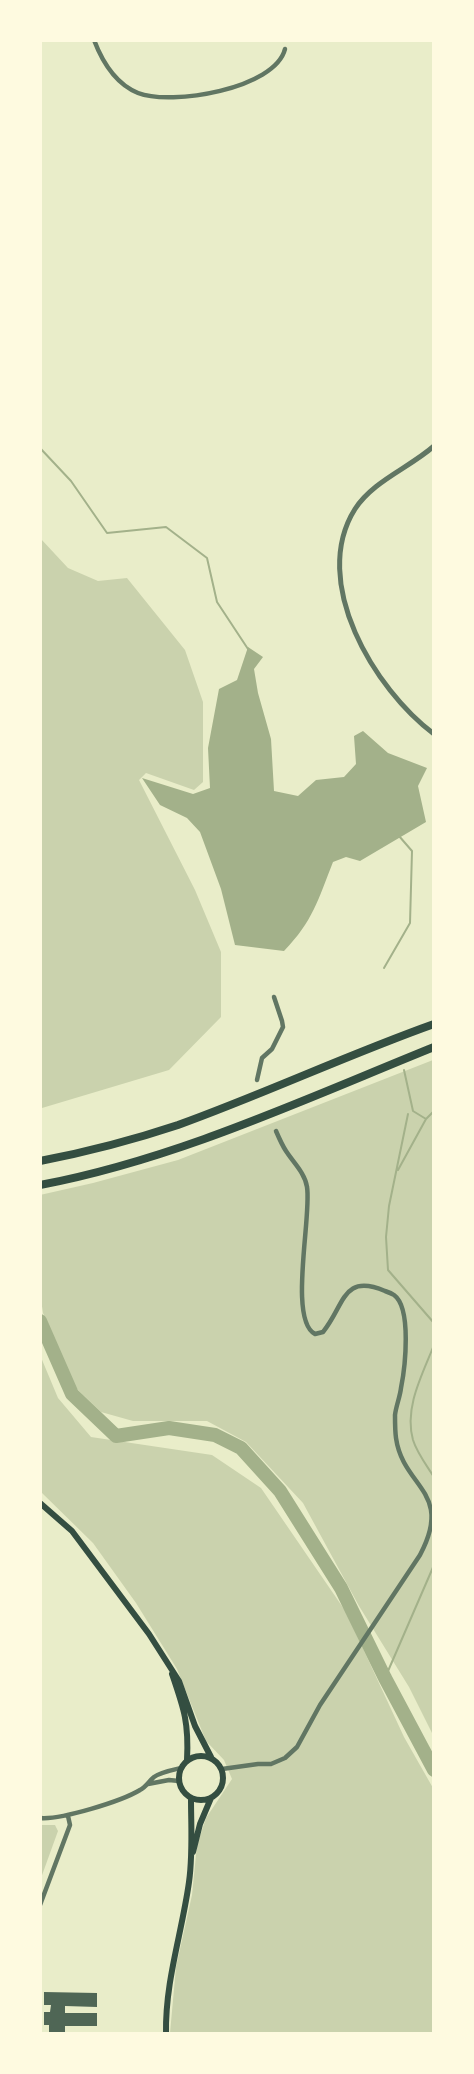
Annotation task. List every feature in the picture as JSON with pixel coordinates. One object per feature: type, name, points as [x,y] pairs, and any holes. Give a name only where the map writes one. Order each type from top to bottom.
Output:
[{"type":"highway","points":[[40,1161],[91,1151],[176,1125],[434,1023]]},
{"type":"highway","points":[[40,1185],[103,1170],[188,1145],[434,1047]]},
{"type":"main road","points":[[40,1503],[72,1531],[149,1634],[179,1681],[195,1726],[211,1757],[222,1769],[223,1783],[216,1794],[210,1798],[197,1800],[191,1798],[181,1788],[178,1781],[181,1768],[187,1760],[198,1755],[211,1757]]},
{"type":"main road","points":[[167,1662],[185,1712],[188,1736],[187,1760]]},
{"type":"main road","points":[[191,1798],[191,1861]]},
{"type":"main road","points":[[166,2034],[165,2012],[173,1957],[187,1894],[191,1861],[200,1824],[210,1798]]},
{"type":"street","points":[[94,40],[111,72],[124,84],[137,93],[156,97],[189,96],[249,82],[278,63],[285,49]]},
{"type":"street","points":[[434,446],[368,494],[355,510],[345,531],[339,563],[346,608],[363,651],[383,684],[410,715],[434,734]]},
{"type":"street","points":[[257,1080],[262,1058],[272,1049],[282,1027],[274,997]]},
{"type":"street","points":[[222,1769],[270,1764],[285,1758],[297,1747],[320,1705],[420,1555],[429,1539],[432,1521],[430,1503],[422,1486],[406,1465],[396,1440],[395,1414],[401,1390],[406,1326],[395,1295],[371,1285],[352,1288],[339,1304],[323,1332],[315,1334],[310,1331],[304,1320],[302,1300],[308,1207],[307,1185],[276,1131]]},
{"type":"street","points":[[40,1818],[68,1816],[136,1792],[148,1784],[153,1777],[181,1768]]},
{"type":"street","points":[[148,1784],[169,1780],[178,1781]]},
{"type":"street","points":[[40,1905],[70,1825],[68,1816]]},
{"type":"shaded area","points":[[41,539],[68,568],[98,581],[127,578],[185,650],[203,702],[203,782],[194,790],[146,773],[139,780],[195,890],[221,952],[221,1017],[169,1070],[42,1108],[40,1102]]},
{"type":"shaded area","points":[[248,647],[263,657],[254,669],[271,739],[274,791],[298,796],[316,780],[344,777],[356,764],[354,736],[363,731],[388,753],[427,768],[418,786],[426,822],[360,861],[346,857],[333,862],[308,920],[284,951],[235,945],[221,889],[200,832],[187,818],[160,805],[142,778],[193,794],[210,788],[208,748],[219,689],[237,680]]},
{"type":"shaded area","points":[[433,1060],[433,1735],[409,1687],[359,1606],[303,1503],[246,1442],[207,1421],[133,1421],[101,1412],[74,1386],[43,1313],[40,1195],[178,1160]]},
{"type":"shaded area","points":[[40,1355],[58,1398],[91,1437],[212,1455],[261,1488],[346,1612],[404,1737],[433,1788],[433,2033],[170,2033],[176,1967],[192,1895],[197,1845],[206,1818],[232,1779],[224,1760],[206,1741],[177,1669],[136,1603],[93,1543],[41,1492]]},
{"type":"shaded area","points":[[41,1825],[55,1825],[58,1831],[41,1878]]},
{"type":"building","points":[[44,1992],[97,1993],[97,2007],[65,2006],[65,2013],[97,2013],[97,2026],[65,2026],[65,2034],[49,2034],[49,2025],[44,2025],[44,2012],[50,2012],[51,2005],[44,2005]]},
{"type":"waterway","points":[[40,448],[71,481],[107,533],[166,527],[207,558],[217,602],[248,649]]},
{"type":"waterway","points":[[384,968],[410,923],[412,851],[399,836]]},
{"type":"waterway","points":[[404,1070],[413,1111],[426,1119]]},
{"type":"waterway","points":[[398,1170],[426,1119],[434,1111]]},
{"type":"waterway","points":[[408,1114],[389,1206],[386,1237],[388,1270],[434,1323]]},
{"type":"waterway","points":[[40,1321],[72,1394],[116,1436],[169,1428],[215,1435],[241,1448],[280,1491],[341,1588],[434,1770]]},
{"type":"waterway","points":[[434,1345],[416,1392],[411,1416],[413,1440],[434,1477]]},
{"type":"waterway","points":[[385,1678],[434,1565]]}]
